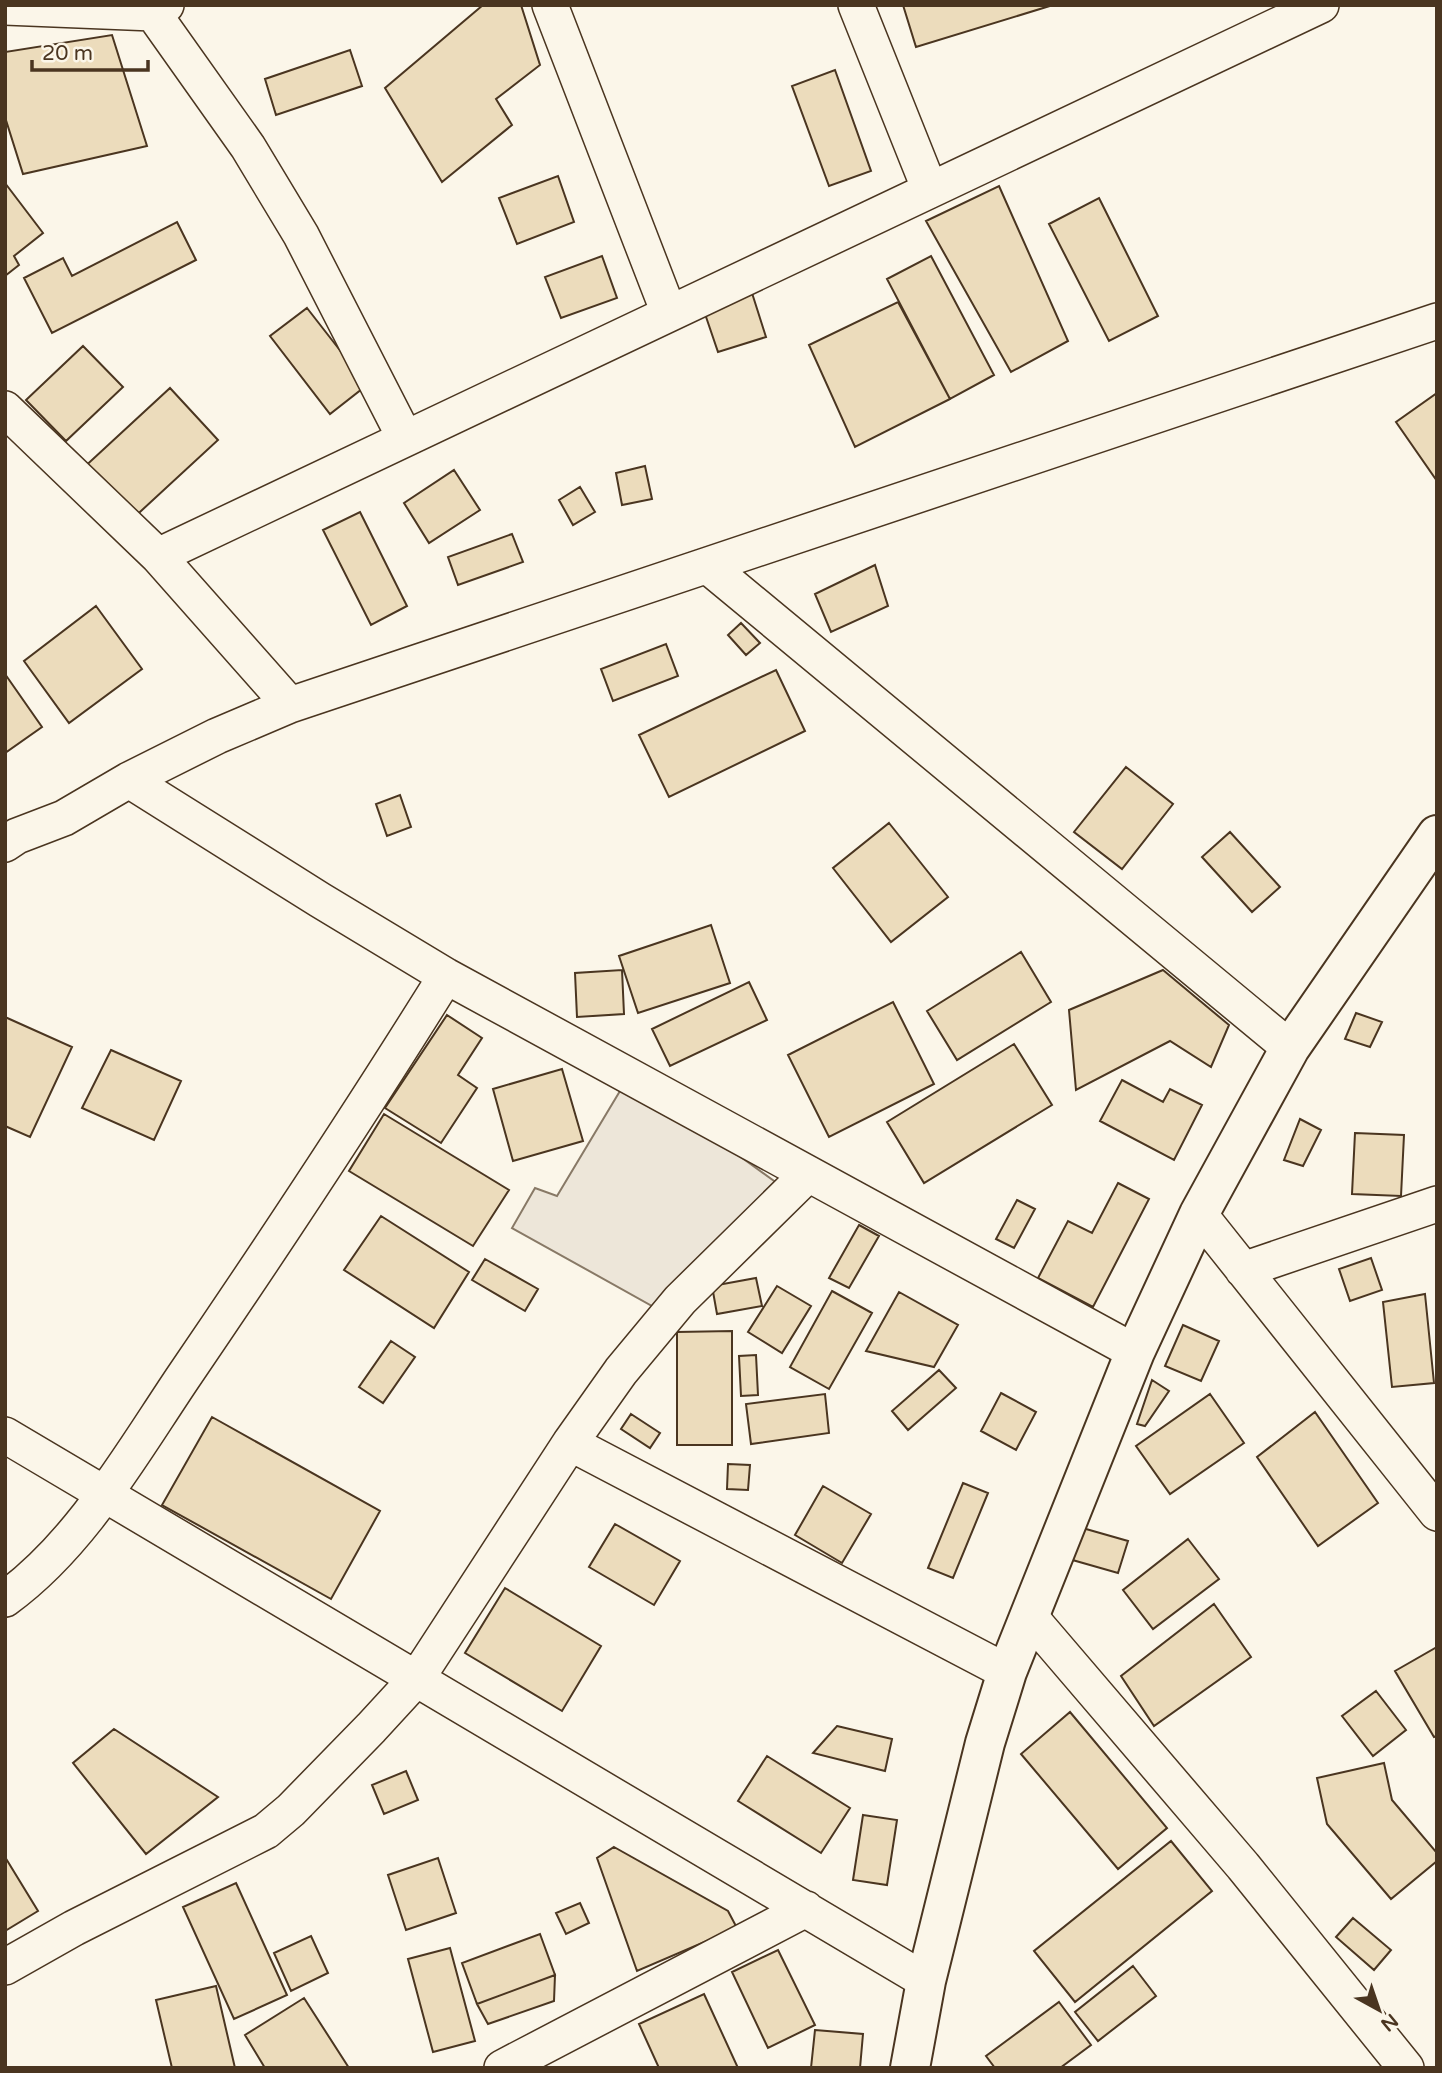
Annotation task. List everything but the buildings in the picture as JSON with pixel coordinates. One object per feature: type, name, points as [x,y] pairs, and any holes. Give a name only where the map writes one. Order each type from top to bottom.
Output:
[{"type":"street","points":[[550,5],[669,313]]},
{"type":"street","points":[[856,5],[930,190]]},
{"type":"street","points":[[158,556],[930,190],[1256,19],[1321,5]]},
{"type":"street","points":[[5,7],[160,9],[302,235],[405,438]]},
{"type":"street","points":[[9,835],[64,818],[129,780],[217,736],[290,705],[1437,321]]},
{"type":"street","points":[[5,409],[158,556],[290,705]]},
{"type":"street","points":[[708,566],[1290,1048]]},
{"type":"street","points":[[129,780],[446,976],[1135,1352]]},
{"type":"street","points":[[910,2068],[926,1981],[985,1743],[1007,1672],[1135,1352],[1199,1214],[1290,1048],[1437,835]]},
{"type":"street","points":[[5,1599],[29,1583],[65,1546],[104,1494],[332,1156],[446,976]]},
{"type":"street","points":[[5,1967],[74,1928],[265,1831],[291,1810],[416,1678],[570,1443],[621,1371],[680,1300],[808,1174]]},
{"type":"street","points":[[1243,1270],[1437,1204]]},
{"type":"street","points":[[1199,1214],[1437,1513]]},
{"type":"street","points":[[5,1435],[926,1981]]},
{"type":"street","points":[[570,1443],[1007,1672]]},
{"type":"street","points":[[1030,1617],[1243,1866],[1406,2068]]},
{"type":"street","points":[[502,2068],[806,1909]]},
{"type":"shaded area","points":[[629,1076],[788,1191],[661,1311],[512,1228],[535,1188],[557,1196]]}]
